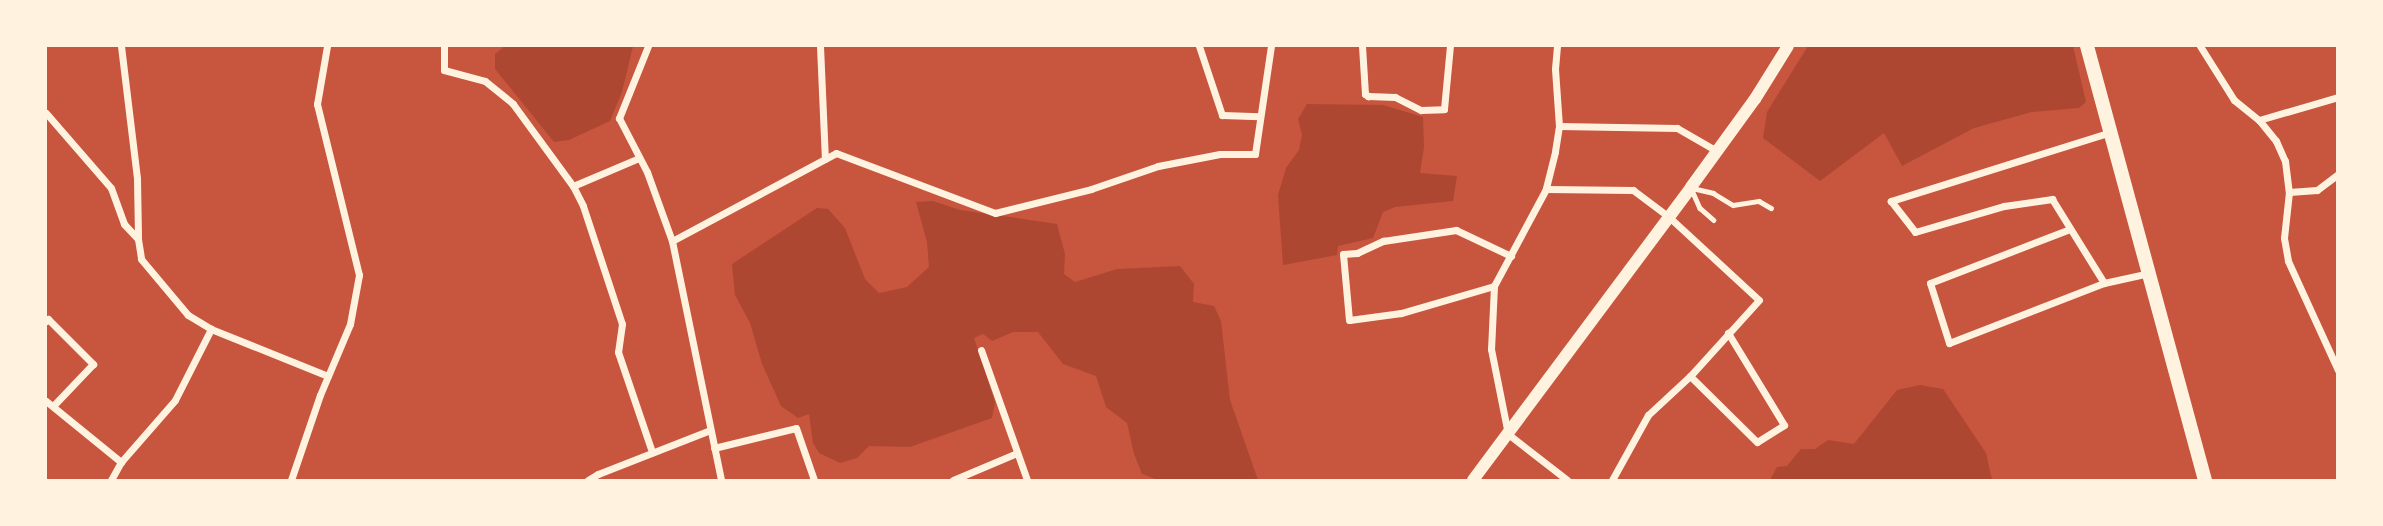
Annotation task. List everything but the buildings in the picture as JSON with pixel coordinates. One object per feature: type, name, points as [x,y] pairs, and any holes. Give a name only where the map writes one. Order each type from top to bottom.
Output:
[{"type":"main road","points":[[2087,46],[2205,481]]},
{"type":"street","points":[[121,46],[138,179],[138,239],[141,259],[188,315],[211,329],[328,376]]},
{"type":"street","points":[[291,481],[328,376],[350,324],[359,275],[317,104],[327,46]]},
{"type":"street","points":[[444,46],[444,70],[485,81],[513,104],[573,186],[583,205],[622,324],[618,352],[652,452]]},
{"type":"street","points":[[648,46],[620,118],[672,241],[721,481]]},
{"type":"street","points":[[820,46],[825,159]]},
{"type":"street","points":[[1199,46],[1222,115],[1259,117]]},
{"type":"street","points":[[672,241],[835,153],[995,213],[1091,189],[1158,166],[1220,154],[1255,154],[1271,46]]},
{"type":"street","points":[[1362,46],[1365,94],[1395,97],[1421,110],[1444,109],[1450,46]]},
{"type":"street","points":[[1558,46],[1555,69],[1559,126],[1546,188],[1494,286],[1491,349],[1508,434],[1567,481]]},
{"type":"street","points":[[1473,481],[1691,187],[1788,46]]},
{"type":"street","points":[[2200,46],[2227,92],[2259,120],[2276,141],[2285,161],[2289,192],[2284,238],[2288,261],[2337,370]]},
{"type":"street","points":[[2259,120],[2337,97]]},
{"type":"street","points":[[46,113],[111,188],[124,224],[138,239]]},
{"type":"street","points":[[1559,126],[1677,128],[1717,151]]},
{"type":"street","points":[[2104,284],[2052,198],[2004,206],[1915,232],[1891,201],[2111,132]]},
{"type":"street","points":[[573,186],[639,158]]},
{"type":"street","points":[[2289,192],[2317,190],[2337,174]]},
{"type":"street","points":[[1546,188],[1633,190],[1669,217],[1759,300],[1690,376],[1648,415],[1612,481]]},
{"type":"street","points":[[2070,229],[1930,283],[1949,343],[2104,284],[2150,273]]},
{"type":"street","points":[[1494,286],[1401,313],[1349,320],[1343,254],[1357,253],[1383,241],[1456,230],[1511,256]]},
{"type":"street","points":[[46,321],[48,319],[93,364],[49,403],[121,462]]},
{"type":"street","points":[[111,481],[121,462],[175,400],[211,329]]},
{"type":"street","points":[[1690,376],[1757,442],[1784,425],[1728,333]]},
{"type":"street","points":[[981,350],[1027,481]]},
{"type":"street","points":[[714,448],[796,428],[814,481]]},
{"type":"street","points":[[589,481],[652,452],[710,430]]},
{"type":"street","points":[[953,481],[1017,453]]},
{"type":"lane","points":[[1691,187],[1713,193],[1733,205],[1759,201],[1771,208]]},
{"type":"lane","points":[[1691,187],[1700,208],[1714,220]]},
{"type":"shaded area","points":[[505,46],[633,46],[622,92],[610,121],[569,140],[554,142],[495,69],[495,54]]},
{"type":"shaded area","points":[[1808,46],[2073,46],[2086,102],[2079,108],[2032,112],[1974,128],[1902,166],[1884,133],[1820,181],[1763,138],[1767,112]]},
{"type":"shaded area","points":[[1307,104],[1383,105],[1423,117],[1424,147],[1420,173],[1457,176],[1453,201],[1395,207],[1383,212],[1373,238],[1338,246],[1337,255],[1283,265],[1278,195],[1286,168],[1299,150],[1302,135],[1298,119]]},
{"type":"shaded area","points":[[933,201],[960,210],[1057,224],[1065,254],[1064,274],[1075,282],[1117,269],[1180,266],[1194,284],[1193,302],[1214,306],[1221,321],[1230,400],[1258,480],[1158,480],[1142,474],[1127,423],[1106,407],[1096,376],[1063,364],[1038,332],[1013,332],[992,341],[983,334],[974,338],[995,402],[992,418],[910,447],[869,446],[857,458],[840,463],[819,453],[813,443],[809,414],[798,418],[781,406],[762,364],[750,323],[735,295],[732,264],[817,208],[828,209],[845,228],[865,279],[879,293],[907,287],[929,267],[927,242],[916,202]]},
{"type":"shaded area","points":[[1920,385],[1943,389],[1986,453],[1992,480],[1770,480],[1777,467],[1787,466],[1801,449],[1815,449],[1828,440],[1854,444],[1897,390]]}]
